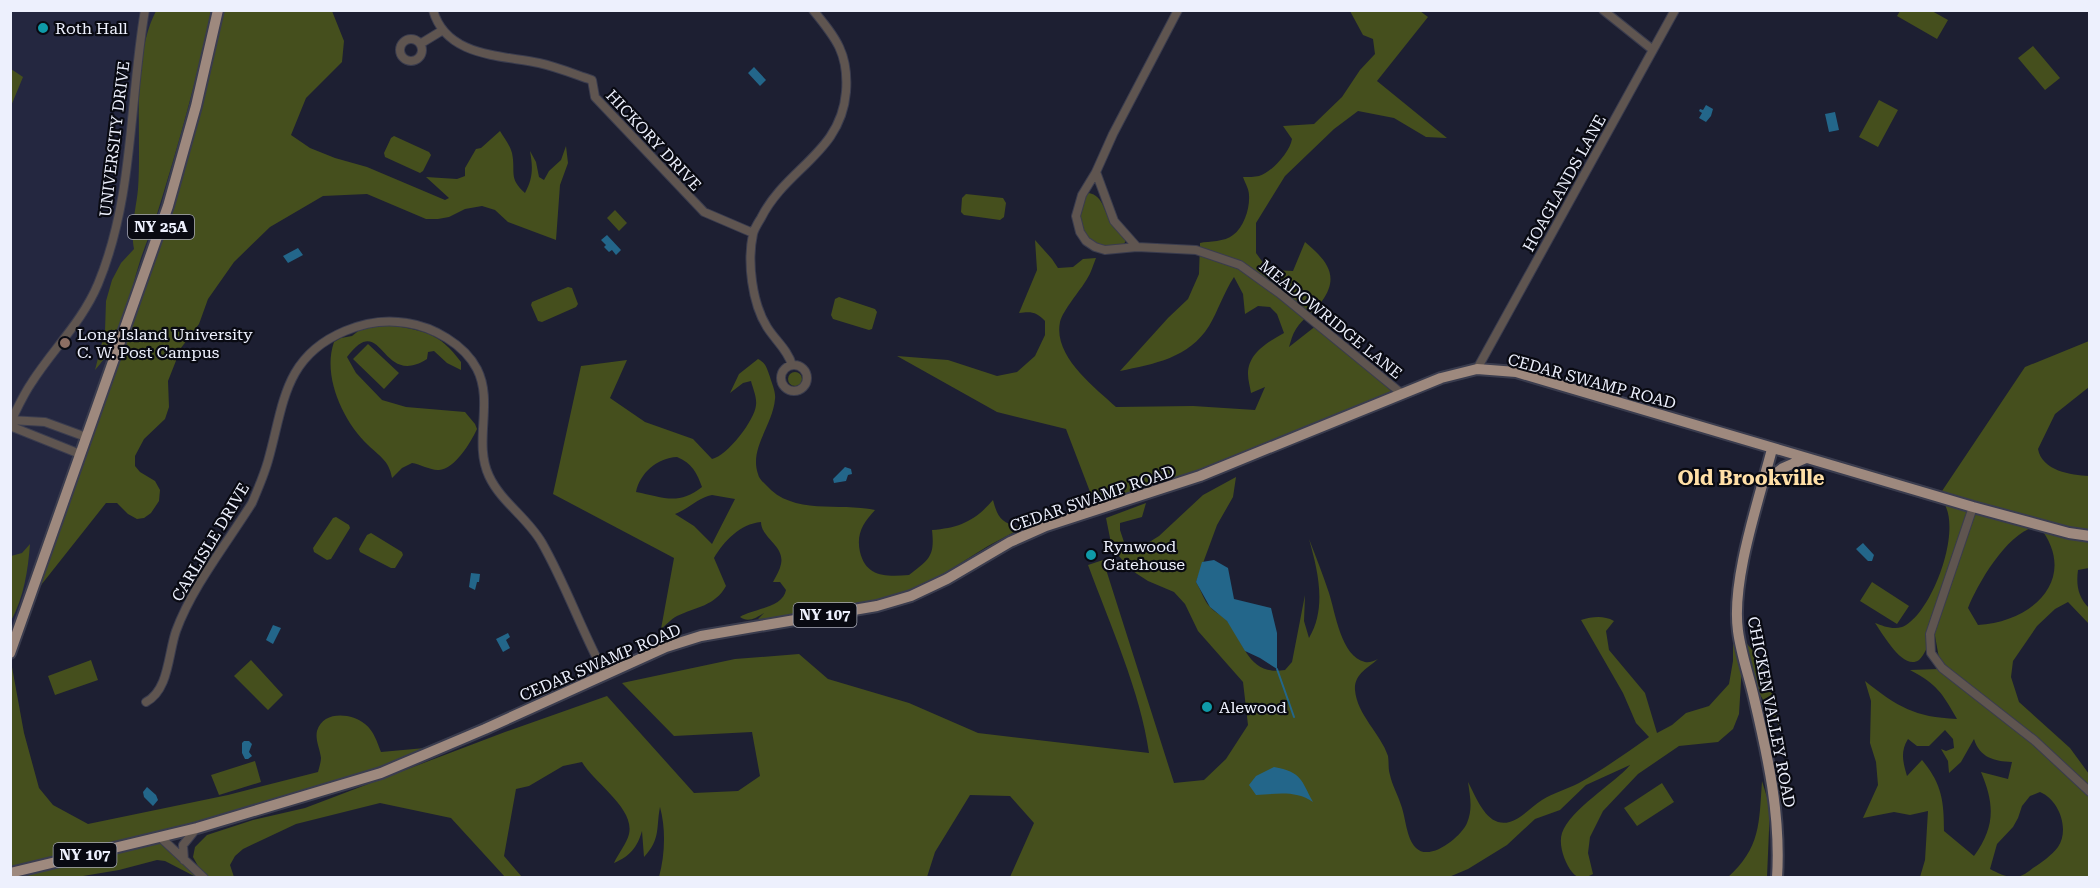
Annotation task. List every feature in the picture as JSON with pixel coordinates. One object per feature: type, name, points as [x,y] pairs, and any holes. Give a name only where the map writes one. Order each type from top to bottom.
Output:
[{"type":"main road","name":"NY 25A","points":[[10,652],[168,206],[196,106],[218,10]]},
{"type":"main road","name":"CEDAR SWAMP ROAD","points":[[10,873],[197,828],[381,772],[447,746],[666,647],[701,636],[877,606],[911,596],[947,579],[1010,542],[1046,526],[1200,476],[1401,393],[1441,378],[1477,369],[1516,372],[1973,507],[2070,533],[2090,536]]},
{"type":"main road","name":"CHICKEN VALLEY ROAD","points":[[1772,449],[1745,555],[1737,611],[1738,632],[1776,804],[1777,878]]},
{"type":"main road","points":[[1764,483],[1783,468],[1806,458]]},
{"type":"street","name":"UNIVERSITY DRIVE","points":[[11,422],[33,381],[84,312],[98,285],[111,247],[124,188],[139,44],[145,10]]},
{"type":"street","name":"HICKORY DRIVE","points":[[433,10],[443,30],[458,44],[473,51],[541,63],[592,80],[595,97],[704,212],[753,233]]},
{"type":"street","points":[[792,365],[788,355],[766,325],[755,298],[751,271],[753,233],[777,193],[824,146],[832,136],[842,115],[847,81],[842,51],[834,35],[813,10]]},
{"type":"street","name":"MEADOWRIDGE LANE","points":[[1178,10],[1077,207],[1076,216],[1080,232],[1086,241],[1105,250],[1137,247],[1196,250],[1240,265],[1279,293],[1401,393]]},
{"type":"street","points":[[1603,10],[1653,50]]},
{"type":"street","name":"HOAGLANDS LANE","points":[[1477,369],[1675,10]]},
{"type":"street","points":[[420,44],[443,30]]},
{"type":"street","points":[[1096,172],[1114,221],[1137,247]]},
{"type":"street","name":"CARLISLE DRIVE","points":[[146,702],[160,687],[182,614],[252,503],[261,484],[283,398],[292,376],[308,355],[323,342],[356,326],[387,320],[415,324],[436,332],[464,352],[477,370],[483,387],[483,449],[489,476],[541,541],[605,675]]},
{"type":"street","points":[[11,422],[45,422],[86,437]]},
{"type":"street","points":[[11,422],[80,454]]},
{"type":"street","points":[[1973,507],[1930,634],[1931,653],[1942,668],[2029,736],[2090,792]]},
{"type":"street","points":[[184,861],[183,845],[197,828]]},
{"type":"street","points":[[160,837],[204,878]]},
{"type":"shaded area","name":"Long Island University C. W. Post Campus","points":[[11,11],[218,11],[183,155],[11,653]]},
{"type":"shaded area","points":[[754,67],[766,80],[760,86],[748,73]]},
{"type":"shaded area","points":[[1706,105],[1713,109],[1706,122],[1699,118],[1702,113],[1699,111],[1703,110]]},
{"type":"shaded area","points":[[1835,112],[1839,130],[1829,132],[1825,114]]},
{"type":"shaded area","points":[[607,235],[621,250],[616,255],[612,250],[609,252],[604,247],[606,245],[601,240]]},
{"type":"shaded area","points":[[298,248],[303,255],[288,263],[283,256]]},
{"type":"shaded area","points":[[845,467],[851,469],[852,474],[848,475],[846,481],[834,483],[833,479]]},
{"type":"shaded area","points":[[1863,543],[1874,555],[1872,561],[1868,561],[1856,549]]},
{"type":"shaded area","points":[[1214,560],[1228,568],[1234,599],[1271,608],[1277,633],[1277,669],[1245,651],[1227,621],[1210,607],[1196,582],[1202,562]]},
{"type":"shaded area","points":[[471,573],[480,574],[475,590],[469,587]]},
{"type":"shaded area","points":[[273,625],[281,628],[273,644],[266,640]]},
{"type":"shaded area","points":[[508,633],[510,637],[506,640],[510,648],[503,652],[496,639]]},
{"type":"shaded area","points":[[244,741],[252,744],[249,752],[252,756],[248,759],[245,759],[242,753]]},
{"type":"shaded area","points":[[1274,767],[1290,771],[1300,778],[1313,802],[1293,794],[1256,795],[1249,785],[1256,776]]},
{"type":"shaded area","points":[[147,787],[158,800],[153,806],[144,797],[143,792]]},
{"type":"green space","points":[[156,11],[211,11],[180,138],[124,318],[112,346],[95,370],[105,331],[106,301],[112,280],[121,263],[134,249],[133,226],[139,168],[140,74],[148,30]]},
{"type":"green space","points":[[218,11],[332,11],[344,41],[342,62],[306,98],[291,135],[310,148],[335,158],[367,167],[445,200],[449,198],[426,177],[457,179],[465,176],[465,168],[476,149],[481,148],[500,131],[512,153],[514,179],[525,193],[532,173],[530,151],[536,162],[539,177],[544,180],[549,171],[561,160],[566,146],[568,163],[560,185],[556,240],[508,222],[495,210],[482,206],[465,209],[449,217],[426,219],[367,194],[323,196],[270,227],[234,262],[208,299],[199,324],[181,348],[168,381],[169,407],[165,419],[144,439],[135,456],[135,466],[155,481],[160,490],[159,501],[151,513],[144,518],[137,519],[117,503],[106,503],[30,599],[154,250]]},
{"type":"green space","points":[[1350,11],[1420,11],[1428,17],[1377,81],[1447,138],[1426,137],[1394,118],[1358,111],[1334,129],[1285,176],[1256,223],[1256,253],[1264,264],[1275,270],[1293,271],[1305,242],[1319,255],[1328,268],[1330,283],[1328,292],[1296,329],[1289,347],[1317,325],[1401,393],[1097,510],[1066,429],[997,412],[897,356],[948,360],[997,376],[1017,372],[1035,356],[1045,335],[1045,321],[1042,318],[1033,313],[1019,313],[1037,270],[1035,240],[1058,268],[1073,267],[1083,259],[1096,258],[1088,277],[1062,317],[1059,335],[1069,359],[1077,370],[1116,407],[1193,406],[1255,410],[1265,387],[1251,393],[1248,376],[1251,360],[1260,349],[1284,333],[1277,314],[1270,307],[1258,306],[1245,314],[1243,294],[1234,277],[1209,326],[1191,346],[1170,358],[1120,371],[1188,299],[1199,274],[1200,243],[1226,239],[1237,232],[1246,217],[1249,200],[1243,177],[1264,174],[1284,155],[1292,139],[1283,126],[1314,124],[1342,97],[1360,70],[1375,54],[1373,39],[1363,35]]},
{"type":"green space","points":[[1900,11],[1932,11],[1948,20],[1937,39],[1897,16]]},
{"type":"green space","points":[[2033,46],[2060,78],[2045,90],[2018,58]]},
{"type":"green space","points":[[11,69],[23,77],[11,106]]},
{"type":"green space","points":[[1879,100],[1898,110],[1878,147],[1859,137]]},
{"type":"green space","points":[[394,136],[429,152],[431,155],[423,171],[420,173],[385,157],[384,153]]},
{"type":"green space","points":[[1089,193],[1100,200],[1113,226],[1126,240],[1123,246],[1111,248],[1100,246],[1084,233],[1079,213]]},
{"type":"green space","points":[[966,194],[1003,198],[1006,203],[1004,217],[1000,220],[964,215],[961,212],[962,198]]},
{"type":"green space","points":[[615,210],[627,223],[619,231],[607,218]]},
{"type":"green space","points":[[568,287],[572,288],[578,304],[576,307],[542,322],[538,321],[531,305],[532,302]]},
{"type":"green space","points":[[839,297],[875,309],[877,312],[872,329],[833,319],[831,315],[835,299]]},
{"type":"green space","points":[[389,325],[430,334],[445,344],[461,362],[461,370],[447,363],[434,351],[428,352],[427,359],[412,366],[400,365],[376,344],[368,341],[359,345],[347,357],[356,373],[382,400],[406,407],[465,412],[477,429],[462,454],[445,468],[436,470],[412,463],[402,468],[392,478],[386,463],[350,424],[337,397],[331,369],[334,342],[352,336],[362,328]]},
{"type":"green space","points":[[2089,341],[2089,387],[2055,414],[2038,449],[2045,462],[2051,467],[2066,473],[2089,476],[2089,568],[2078,570],[2077,581],[2080,595],[2089,608],[2089,624],[2068,602],[2055,609],[2037,626],[2013,661],[2011,677],[2019,702],[2070,748],[2089,774],[2089,877],[2016,877],[2025,874],[2046,859],[2058,847],[2061,840],[2063,824],[2061,816],[2053,801],[2040,792],[2030,796],[2022,806],[2013,827],[1997,844],[1990,869],[2012,877],[1920,877],[1925,860],[1928,811],[1910,815],[1894,812],[1863,818],[1878,785],[1876,762],[1870,743],[1871,701],[1865,681],[1887,698],[1907,709],[1929,716],[1957,719],[1938,690],[1910,670],[1939,669],[1935,636],[1921,658],[1913,662],[1906,660],[1894,650],[1875,623],[1892,628],[1902,627],[1914,619],[1925,604],[1935,586],[1948,544],[1949,524],[1946,508],[1938,497],[2025,367]],"holes":[[[2039,526],[2050,545],[2054,563],[2052,579],[2044,594],[2017,616],[1978,625],[1968,608],[1987,572],[2006,547],[2017,537],[2028,529]],[[1945,730],[1953,739],[1954,748],[1946,751],[1941,749],[1948,761],[1949,773],[1961,762],[1974,739],[1980,750],[1988,757],[2012,762],[2008,779],[1981,772],[1989,795],[1991,816],[1986,835],[1974,856],[1944,831],[1938,785],[1922,760],[1907,776],[1903,753],[1908,739],[1917,746],[1929,746]]]},
{"type":"green space","points":[[368,344],[399,373],[384,389],[353,359]]},
{"type":"green space","points":[[758,359],[766,366],[774,391],[773,409],[757,455],[756,464],[760,479],[777,495],[789,501],[817,506],[875,510],[864,524],[859,540],[863,560],[872,571],[892,576],[909,575],[929,557],[932,530],[966,522],[980,513],[993,500],[1002,519],[1022,528],[988,546],[919,589],[881,601],[786,618],[758,619],[764,613],[746,620],[740,617],[779,601],[786,590],[780,582],[773,582],[781,564],[780,552],[765,533],[761,522],[753,523],[733,534],[714,558],[726,586],[722,593],[711,602],[675,617],[661,629],[674,558],[553,494],[581,366],[627,360],[610,398],[645,422],[693,439],[712,459],[732,445],[746,428],[754,412],[756,399],[751,381],[743,383],[730,393],[739,374]],"holes":[[[677,457],[687,462],[693,469],[702,487],[693,493],[670,499],[636,492],[641,479],[650,468],[663,460]],[[712,495],[735,499],[712,544],[694,526],[675,514]]]},
{"type":"green space","points":[[795,372],[800,374],[802,379],[800,384],[795,386],[790,384],[788,379],[790,374]]},
{"type":"green space","points":[[1236,477],[1233,497],[1217,525],[1196,582],[1208,605],[1226,620],[1249,657],[1256,664],[1273,671],[1285,670],[1292,662],[1305,595],[1304,621],[1309,638],[1318,614],[1318,576],[1309,539],[1327,586],[1340,632],[1350,652],[1367,662],[1378,659],[1362,672],[1357,680],[1355,690],[1357,699],[1364,716],[1385,748],[1391,779],[1403,810],[1410,839],[1422,852],[1437,850],[1452,841],[1464,829],[1470,808],[1468,782],[1488,815],[1498,822],[1510,822],[1522,816],[1537,803],[1588,778],[1649,737],[1636,723],[1623,693],[1581,620],[1598,617],[1614,621],[1606,631],[1609,650],[1645,693],[1657,733],[1672,725],[1686,713],[1709,706],[1729,684],[1733,661],[1733,627],[1758,657],[1772,692],[1779,726],[1742,665],[1739,714],[1733,729],[1718,742],[1679,746],[1638,774],[1603,811],[1590,837],[1588,853],[1593,874],[1582,877],[1574,875],[1569,868],[1561,843],[1562,833],[1583,806],[1630,765],[1586,785],[1560,810],[1535,819],[1507,845],[1468,869],[1449,877],[1010,877],[1034,823],[1010,796],[970,795],[935,852],[927,877],[659,877],[664,842],[660,807],[657,833],[649,851],[644,857],[642,831],[632,851],[614,863],[628,837],[629,824],[620,805],[582,762],[563,766],[529,786],[516,789],[504,856],[522,877],[505,877],[451,818],[380,803],[296,824],[243,849],[230,865],[234,877],[204,877],[193,857],[195,847],[207,835],[253,820],[305,808],[607,696],[694,793],[738,791],[760,776],[752,732],[674,736],[622,683],[735,659],[799,654],[828,679],[909,703],[978,733],[1149,753],[1132,682],[1088,565],[1103,560],[1174,783],[1204,780],[1226,759],[1248,725],[1243,682],[1198,631],[1185,604],[1174,592],[1148,581],[1131,570],[1112,548],[1106,518],[1146,503],[1142,517],[1120,523],[1125,545],[1143,546],[1159,536],[1203,495]]},
{"type":"green space","points":[[336,517],[350,528],[331,559],[327,560],[314,552],[313,548],[333,518]]},
{"type":"green space","points":[[371,533],[402,552],[403,555],[395,568],[360,552],[359,549],[367,535]]},
{"type":"green space","points":[[30,544],[25,583],[11,621],[11,556],[22,553]]},
{"type":"green space","points":[[1872,582],[1909,606],[1897,624],[1860,601]]},
{"type":"green space","points":[[10,656],[24,733],[39,788],[53,805],[88,824],[228,795],[318,772],[321,758],[317,731],[325,720],[338,715],[359,720],[365,724],[373,733],[381,752],[447,746],[420,757],[164,837],[202,877],[196,877],[165,861],[157,860],[119,870],[77,877],[11,877]]},
{"type":"green space","points":[[91,660],[98,680],[55,695],[48,676]]},
{"type":"green space","points":[[251,660],[283,695],[268,710],[234,676]]},
{"type":"green space","points":[[255,761],[261,782],[219,795],[211,775]]},
{"type":"green space","points":[[1762,781],[1770,807],[1767,877],[1727,878],[1746,856],[1756,834]]},
{"type":"green space","points":[[1662,783],[1674,802],[1637,826],[1624,808]]},
{"type":"waterway","points":[[1277,669],[1294,717]]},
{"type":"place","name":"Roth Hall","points":[[43,28]]},
{"type":"place","name":"Long Island University C. W. Post Campus","points":[[65,343]]},
{"type":"place","name":"Rynwood Gatehouse","points":[[1091,555]]},
{"type":"place","name":"Alewood","points":[[1207,707]]},
{"type":"district","name":"Old Brookville","points":[[1751,478]]}]
